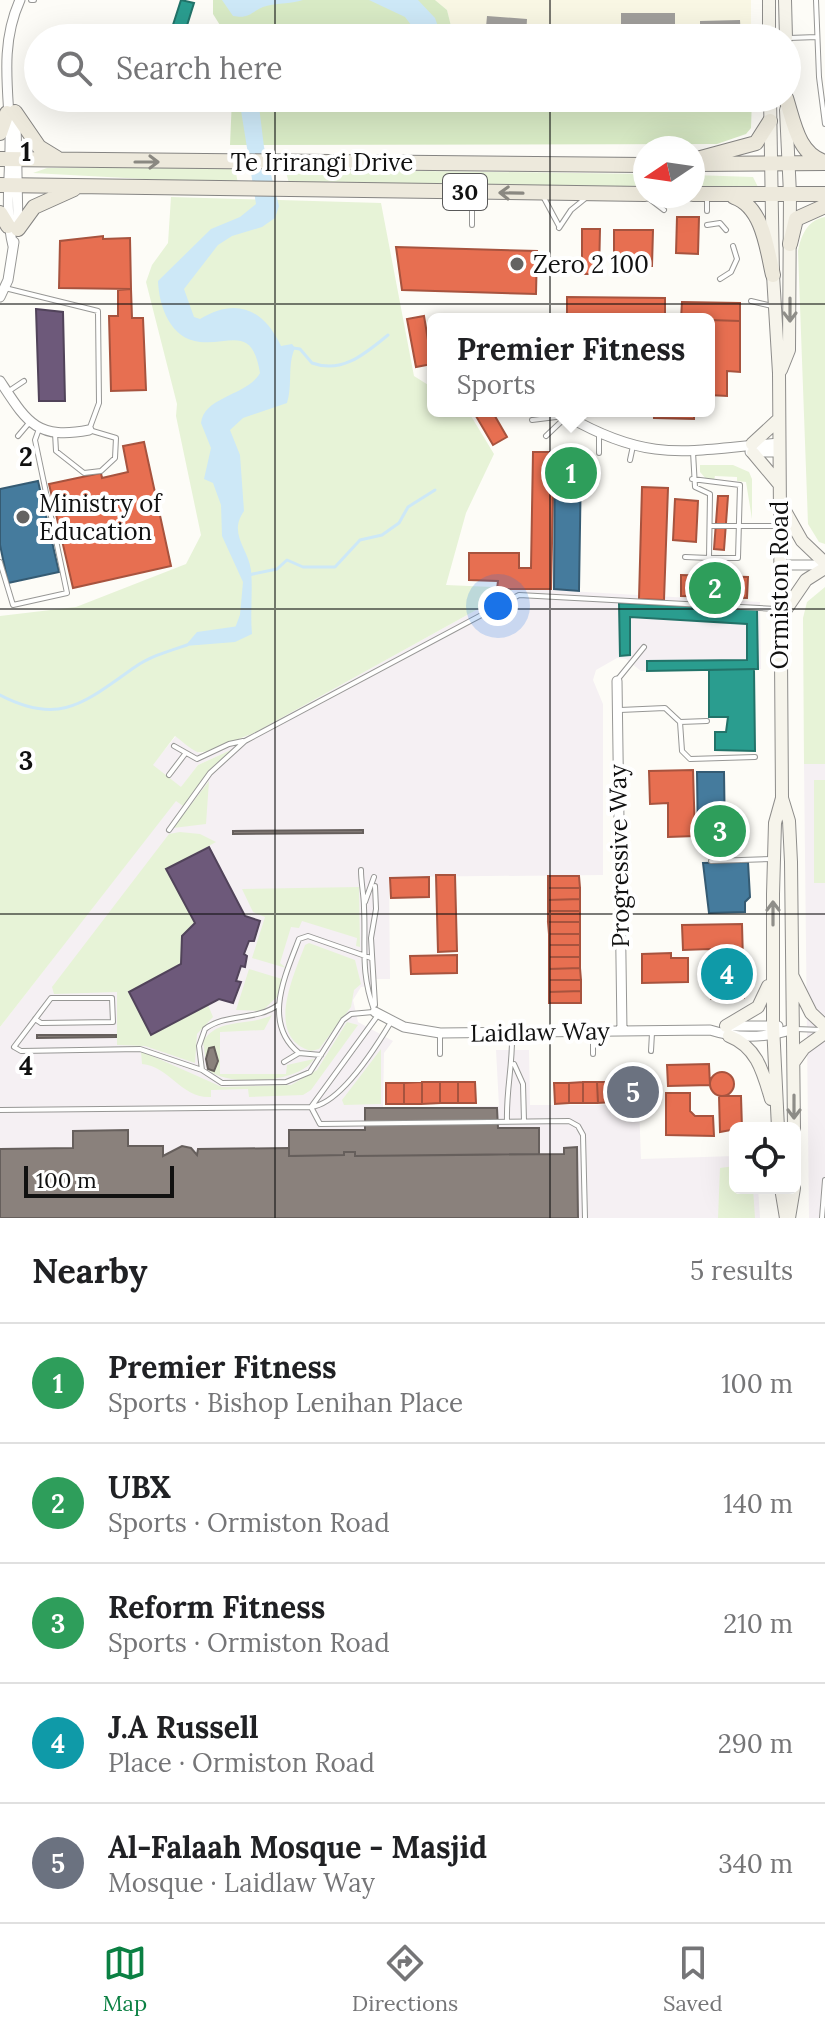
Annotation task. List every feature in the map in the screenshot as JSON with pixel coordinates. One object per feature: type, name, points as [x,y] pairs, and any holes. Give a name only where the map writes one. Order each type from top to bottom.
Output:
[{"type":"main road","points":[[769,0],[769,24]]},
{"type":"main road","points":[[785,0],[786,24]]},
{"type":"main road","points":[[0,133],[10,108]]},
{"type":"main road","points":[[10,108],[44,153],[69,162]]},
{"type":"main road","name":"Ormiston Road","points":[[770,112],[774,307],[779,373],[778,614],[782,798],[789,821],[794,1122]]},
{"type":"main road","name":"Ormiston Road","points":[[779,373],[789,350],[790,194],[786,112]]},
{"type":"main road","points":[[791,112],[804,150],[813,159],[825,163]]},
{"type":"main road","points":[[705,158],[756,143],[770,121]]},
{"type":"main road","name":"Te Irirangi Drive","points":[[9,159],[69,162],[633,165]]},
{"type":"main road","points":[[705,162],[825,163]]},
{"type":"main road","name":"Te Irirangi Drive","points":[[10,186],[633,195]]},
{"type":"main road","points":[[0,213],[13,227],[34,207],[78,187]]},
{"type":"main road","points":[[705,194],[825,194]]},
{"type":"main road","points":[[726,194],[744,200],[753,211],[762,230],[773,275]]},
{"type":"main road","points":[[790,244],[796,219],[825,206]]},
{"type":"main road","points":[[779,419],[748,449],[779,484]]},
{"type":"main road","points":[[778,614],[805,581],[825,565],[802,541],[779,499]]},
{"type":"main road","name":"Ormiston Road","points":[[778,1122],[773,967],[775,823],[782,798]]},
{"type":"main road","points":[[773,967],[763,1002],[728,1031],[754,1053],[777,1122]]},
{"type":"main road","points":[[791,974],[811,1013],[825,1030],[804,1048],[794,1062]]},
{"type":"main road","points":[[782,1194],[788,1218]]},
{"type":"main road","points":[[788,1218],[793,1194]]},
{"type":"street","points":[[2,292],[13,246],[13,227],[10,108],[2,82],[2,58],[17,22],[20,0]]},
{"type":"street","points":[[0,381],[29,423],[39,429],[55,433],[89,430]]},
{"type":"street","points":[[572,417],[599,434],[633,446],[693,452],[779,447]]},
{"type":"street","points":[[779,565],[825,565]]},
{"type":"street","name":"Progressive Way","points":[[617,681],[622,1031]]},
{"type":"street","name":"Laidlaw Way","points":[[377,1013],[391,1022],[418,1031],[440,1033],[793,1029]]},
{"type":"lane","points":[[816,0],[825,124]]},
{"type":"lane","points":[[801,38],[817,37]]},
{"type":"lane","points":[[472,193],[472,225]]},
{"type":"lane","points":[[540,194],[554,212],[559,228],[571,210],[593,194]]},
{"type":"lane","points":[[705,206],[707,211]]},
{"type":"lane","points":[[707,225],[720,223],[726,230]]},
{"type":"lane","points":[[720,279],[731,272],[737,259],[733,246]]},
{"type":"lane","points":[[2,292],[39,295],[98,311],[99,403],[89,430],[116,438],[115,458],[101,471],[84,473],[61,458],[56,451],[55,433]]},
{"type":"lane","points":[[751,301],[774,307]]},
{"type":"lane","points":[[7,392],[24,381]]},
{"type":"lane","points":[[532,420],[547,417]]},
{"type":"lane","points":[[546,436],[563,417]]},
{"type":"lane","points":[[18,436],[29,423]]},
{"type":"lane","points":[[0,562],[13,605],[67,593],[35,440],[39,429]]},
{"type":"lane","points":[[599,434],[599,453]]},
{"type":"lane","points":[[630,460],[633,446]]},
{"type":"lane","points":[[693,452],[692,479],[695,487],[710,494],[709,558]]},
{"type":"lane","points":[[685,557],[738,558],[738,484],[692,479]]},
{"type":"lane","points":[[710,526],[779,526]]},
{"type":"lane","points":[[169,830],[210,773],[245,741],[519,595],[778,614]]},
{"type":"lane","points":[[617,681],[644,647]]},
{"type":"lane","points":[[617,710],[665,708],[680,722],[682,751],[690,759],[755,757]]},
{"type":"lane","points":[[680,722],[707,721]]},
{"type":"lane","points":[[174,746],[197,759],[229,744],[245,741]]},
{"type":"lane","points":[[169,775],[185,754]]},
{"type":"lane","points":[[711,861],[775,859]]},
{"type":"lane","points":[[361,870],[365,983],[377,1013]]},
{"type":"lane","points":[[364,905],[374,877]]},
{"type":"lane","points":[[375,886],[371,958],[377,1013],[311,1107],[312,1114],[320,1124],[569,1121],[578,1126],[583,1135],[585,1218]]},
{"type":"lane","points":[[299,1053],[279,1028],[278,1005],[300,937],[371,958]]},
{"type":"lane","points":[[35,1019],[41,1023],[113,1022],[112,998],[51,998],[35,1019],[14,1047],[21,1051],[140,1049],[202,1070],[222,1083],[286,1082],[310,1072],[343,1020],[362,1011],[377,1013]]},
{"type":"lane","points":[[202,1070],[199,1046],[205,1029],[223,1021],[260,1015],[278,1005]]},
{"type":"lane","points":[[0,1110],[311,1107],[326,1104],[338,1094],[391,1022]]},
{"type":"lane","points":[[793,1029],[825,1030]]},
{"type":"lane","points":[[593,1031],[593,1054]]},
{"type":"lane","points":[[651,1051],[652,1031]]},
{"type":"lane","points":[[507,1121],[505,1084],[513,1062],[512,1032]]},
{"type":"lane","points":[[440,1033],[440,1054]]},
{"type":"lane","points":[[284,1062],[299,1053],[321,1055]]},
{"type":"lane","points":[[513,1062],[523,1084],[524,1121]]},
{"type":"lane","points":[[822,1218],[825,1180]]},
{"type":"shaded area","points":[[435,0],[751,0],[751,24],[450,24],[447,10]]},
{"type":"shaded area","points":[[516,588],[760,602],[761,669],[641,671],[626,659],[617,658],[596,670],[593,680],[603,704],[603,875],[389,877],[390,979],[375,979],[376,985],[361,987],[353,1000],[358,1022],[393,1041],[384,1053],[383,1107],[499,1106],[496,1050],[529,1050],[530,1105],[639,1105],[641,1159],[729,1156],[729,1194],[758,1194],[760,1218],[0,1218],[0,1027],[176,800],[183,806],[209,770],[233,749],[198,765],[181,788],[152,765],[176,736],[199,753],[205,753],[252,734]]},
{"type":"shaded area","points":[[804,764],[825,764],[825,1218],[809,1218]]},
{"type":"green space","points":[[213,0],[435,0],[447,10],[450,24],[219,24],[213,14]]},
{"type":"green space","points":[[231,112],[752,112],[751,128],[746,134],[717,144],[705,144],[705,136],[633,136],[633,144],[230,145]]},
{"type":"green space","points":[[235,167],[238,184],[33,173],[47,168]]},
{"type":"green space","points":[[285,169],[633,174],[633,188],[289,183]]},
{"type":"green space","points":[[705,175],[753,177],[758,187],[705,189]]},
{"type":"green space","points":[[171,197],[381,203],[414,376],[427,384],[427,417],[472,417],[494,454],[466,513],[446,585],[516,588],[252,734],[201,752],[175,736],[153,765],[181,787],[198,765],[233,749],[209,770],[183,806],[176,801],[0,1027],[0,616],[76,607],[186,564],[201,535],[176,416],[177,404],[146,282],[152,265],[168,243]]},
{"type":"green space","points":[[825,217],[825,544],[819,542],[808,524],[798,251],[809,225]]},
{"type":"green space","points":[[700,465],[733,465],[749,472],[752,479],[752,519],[746,482],[737,481],[737,477],[715,476],[714,480],[707,480],[700,472]]},
{"type":"green space","points":[[825,587],[825,764],[804,764],[803,618],[807,602]]},
{"type":"green space","points":[[814,780],[825,780],[825,883],[814,883]]},
{"type":"green space","points":[[209,781],[206,824],[173,828]]},
{"type":"green space","points":[[169,834],[200,834],[216,842],[167,869],[195,923],[182,936],[181,964],[129,992],[152,1035],[208,1005],[213,1017],[197,1034],[195,1063],[145,1046],[117,1045],[117,992],[54,994],[52,987]]},
{"type":"green space","points":[[359,887],[360,947],[356,946],[357,938],[302,921],[299,928],[291,927],[280,963],[286,968],[252,958],[265,917],[253,912],[242,889]]},
{"type":"green space","points":[[309,943],[355,960],[361,984],[354,990],[351,1007],[319,1049],[311,1051],[297,1044],[289,1033],[286,1019],[290,988],[305,945]]},
{"type":"green space","points":[[249,969],[282,979],[277,997],[262,1011],[236,1010]]},
{"type":"green space","points":[[272,1015],[264,1030],[220,1032],[220,1074],[286,1074],[287,1065],[314,1059],[306,1067],[280,1078],[246,1081],[217,1075],[207,1069],[203,1042],[209,1034],[225,1026]]},
{"type":"green space","points":[[347,1022],[358,1025],[311,1090],[303,1095],[249,1097],[248,1089],[211,1090],[211,1097],[201,1096],[160,1070],[142,1064],[141,1051],[222,1087],[291,1085],[317,1070]]},
{"type":"green space","points":[[381,1049],[381,1104],[344,1105],[342,1100]]},
{"type":"green space","points":[[729,1167],[729,1194],[753,1194],[755,1218],[718,1218],[720,1168]]},
{"type":"water","points":[[222,0],[303,0],[263,7],[238,17],[233,16]]},
{"type":"water","points":[[369,0],[418,0],[437,24],[410,24],[405,17]]},
{"type":"water","points":[[241,112],[260,112],[264,147],[279,206],[275,218],[262,227],[232,236],[218,245],[184,289],[194,317],[200,319],[225,309],[248,310],[266,323],[281,346],[292,344],[295,348],[287,403],[243,418],[230,430],[240,455],[244,511],[238,534],[251,570],[252,634],[235,642],[185,646],[197,632],[239,626],[243,582],[222,536],[221,505],[213,483],[204,479],[211,448],[201,423],[210,407],[246,387],[260,373],[252,348],[246,343],[230,340],[200,342],[181,335],[168,320],[158,281],[211,229],[240,217],[256,204]]},
{"type":"building: Shops","points":[[677,217],[699,217],[698,254],[676,253]]},
{"type":"building: Shops","points":[[582,229],[600,229],[599,274],[582,274]]},
{"type":"building: Shops","points":[[614,230],[653,230],[652,266],[633,266],[633,261],[623,259],[614,261]]},
{"type":"building: Shops","points":[[103,236],[103,239],[130,238],[131,289],[59,288],[60,241]]},
{"type":"building: Shops","points":[[396,247],[537,251],[536,294],[402,290]]},
{"type":"building: Shops","points":[[131,289],[132,318],[143,318],[146,390],[111,391],[109,316],[118,316],[118,290]]},
{"type":"building: Shops","points":[[567,297],[665,298],[665,313],[567,313]]},
{"type":"building: Shops","points":[[682,302],[740,303],[740,321],[715,320],[715,313],[681,313]]},
{"type":"building: Shops","points":[[424,316],[427,365],[416,367],[407,319]]},
{"type":"building: Shops","points":[[715,320],[740,321],[740,372],[727,371],[727,396],[715,395]]},
{"type":"building: Shops","points":[[477,417],[495,417],[507,437],[493,445]]},
{"type":"building: Shops","points":[[694,417],[694,419],[654,418]]},
{"type":"building: Shops","points":[[144,442],[171,566],[73,588],[49,484],[101,473],[102,478],[128,472],[123,446]]},
{"type":"building: Shops","points":[[533,452],[554,452],[551,589],[497,589],[498,581],[469,580],[469,553],[519,553],[519,568],[531,568]]},
{"type":"building: Shops","points":[[642,487],[668,488],[664,600],[639,599]]},
{"type":"building: Shops","points":[[718,496],[728,496],[724,550],[714,549]]},
{"type":"building: Shops","points":[[675,499],[698,501],[696,542],[673,540]]},
{"type":"building: Shops","points":[[681,575],[748,577],[747,598],[681,596]]},
{"type":"building: Shops","points":[[693,770],[695,836],[668,837],[668,803],[650,804],[649,771]]},
{"type":"building: Shops","points":[[436,875],[455,875],[457,951],[438,952]]},
{"type":"building: Shops","points":[[548,876],[579,876],[580,888],[548,888]]},
{"type":"building: Shops","points":[[429,877],[429,897],[391,898],[390,878]]},
{"type":"building: Shops","points":[[548,888],[580,888],[580,899],[548,900]]},
{"type":"building: Shops","points":[[580,899],[580,911],[548,911],[548,900]]},
{"type":"building: Shops","points":[[548,911],[580,911],[580,922],[548,922]]},
{"type":"building: Shops","points":[[548,922],[580,922],[580,934],[549,934]]},
{"type":"building: Shops","points":[[742,924],[744,998],[711,999],[710,949],[683,950],[682,925]]},
{"type":"building: Shops","points":[[549,934],[580,934],[580,945],[549,945]]},
{"type":"building: Shops","points":[[549,945],[580,945],[580,957],[549,957]]},
{"type":"building: Shops","points":[[671,953],[671,958],[688,958],[688,982],[642,983],[642,954]]},
{"type":"building: Shops","points":[[457,955],[457,973],[411,974],[410,956]]},
{"type":"building: Shops","points":[[549,957],[580,957],[580,968],[549,969]]},
{"type":"building: Shops","points":[[580,968],[581,980],[549,980],[549,969]]},
{"type":"building: Shops","points":[[549,980],[581,980],[581,991],[549,992]]},
{"type":"building: Shops","points":[[581,991],[581,1003],[549,1003],[549,992]]},
{"type":"building: Shops","points":[[709,1064],[710,1085],[668,1086],[667,1065]]},
{"type":"building: Shops","points":[[722,1072],[733,1079],[734,1084],[727,1095],[722,1096],[711,1089],[710,1084],[717,1073]]},
{"type":"building: Shops","points":[[626,1081],[627,1102],[612,1102],[612,1082]]},
{"type":"building: Shops","points":[[422,1082],[422,1104],[404,1104],[404,1083]]},
{"type":"building: Shops","points":[[422,1082],[440,1082],[440,1103],[422,1104]]},
{"type":"building: Shops","points":[[440,1082],[458,1082],[458,1103],[440,1103]]},
{"type":"building: Shops","points":[[458,1082],[475,1082],[476,1103],[458,1103]]},
{"type":"building: Shops","points":[[583,1082],[583,1103],[569,1103],[569,1083]]},
{"type":"building: Shops","points":[[583,1082],[597,1082],[598,1103],[583,1103]]},
{"type":"building: Shops","points":[[597,1082],[612,1082],[612,1102],[598,1103]]},
{"type":"building: Shops","points":[[386,1083],[404,1083],[404,1104],[386,1104]]},
{"type":"building: Shops","points":[[554,1083],[569,1083],[569,1103],[555,1104]]},
{"type":"building: Shops","points":[[666,1093],[690,1093],[690,1111],[695,1116],[713,1116],[714,1136],[666,1135]]},
{"type":"building: Shops","points":[[719,1096],[741,1096],[742,1122],[729,1122],[729,1130],[720,1132]]},
{"type":"building: Offices","points":[[36,309],[63,312],[65,401],[39,401]]},
{"type":"building: Offices","points":[[209,847],[245,916],[260,921],[254,941],[249,941],[244,954],[247,956],[245,967],[241,966],[236,981],[241,982],[233,1003],[219,999],[151,1035],[129,992],[181,964],[182,936],[195,923],[166,869]]},
{"type":"building: Schools","points":[[181,0],[194,3],[187,24],[173,24]]},
{"type":"building: Schools","points":[[619,603],[757,609],[758,669],[647,671],[647,661],[747,660],[747,624],[630,617],[630,655],[620,656]]},
{"type":"building: Schools","points":[[754,669],[755,751],[715,750],[715,732],[726,732],[728,717],[709,717],[709,670]]},
{"type":"building: Public","points":[[555,455],[567,462],[581,463],[579,591],[554,589]]},
{"type":"building: Public","name":"Ministry of Education","points":[[38,481],[59,572],[8,583],[0,545],[0,489]]},
{"type":"building: Public","points":[[697,772],[724,772],[725,839],[698,840]]},
{"type":"building: Public","points":[[748,862],[750,897],[745,902],[745,912],[709,913],[703,863]]},
{"type":"building: Public","points":[[626,1081],[640,1081],[641,1102],[627,1102]]},
{"type":"building: Industry","points":[[363,830],[363,833],[233,834],[233,831]]},
{"type":"building: Industry","points":[[37,1035],[116,1035],[116,1037],[37,1038]]},
{"type":"building: Industry","points":[[214,1047],[218,1061],[214,1071],[208,1069],[206,1059],[209,1048]]},
{"type":"building: Industry","points":[[365,1108],[497,1108],[498,1128],[539,1128],[539,1154],[355,1156],[355,1152],[344,1152],[344,1155],[289,1156],[289,1130],[365,1130]]},
{"type":"building: Industry","points":[[128,1130],[128,1146],[163,1146],[163,1156],[182,1146],[191,1148],[197,1155],[198,1149],[289,1148],[289,1156],[344,1155],[344,1152],[355,1152],[355,1156],[564,1154],[564,1148],[577,1147],[578,1218],[0,1218],[0,1149],[73,1148],[73,1131]]},
{"type":"building: Other","points":[[621,13],[675,13],[675,24],[621,24]]},
{"type":"building: Other","points":[[487,16],[527,19],[527,24],[486,24]]},
{"type":"building: Other","points":[[740,20],[740,24],[700,24],[700,21]]},
{"type":"waterway","points":[[293,348],[300,349],[312,363],[333,366],[362,355],[388,335]]},
{"type":"waterway","points":[[248,575],[277,569],[287,560],[303,567],[335,567],[360,540],[382,535],[399,523],[408,507],[435,490]]},
{"type":"waterway","points":[[237,627],[243,611]]},
{"type":"waterway","points":[[0,695],[40,709],[72,706],[147,660],[187,645]]},
{"type":"place","name":"Zero 2 100","points":[[517,264]]},
{"type":"place","name":"Premier Fitness","points":[[571,473]]},
{"type":"place","name":"Ministry of Education","points":[[23,517]]},
{"type":"place","name":"UBX","points":[[715,588]]},
{"type":"place","name":"Reform Fitness","points":[[720,831]]},
{"type":"place","name":"J.A Russell","points":[[727,974]]},
{"type":"place","name":"Al-Falaah Mosque - Masjid","points":[[633,1092]]}]
